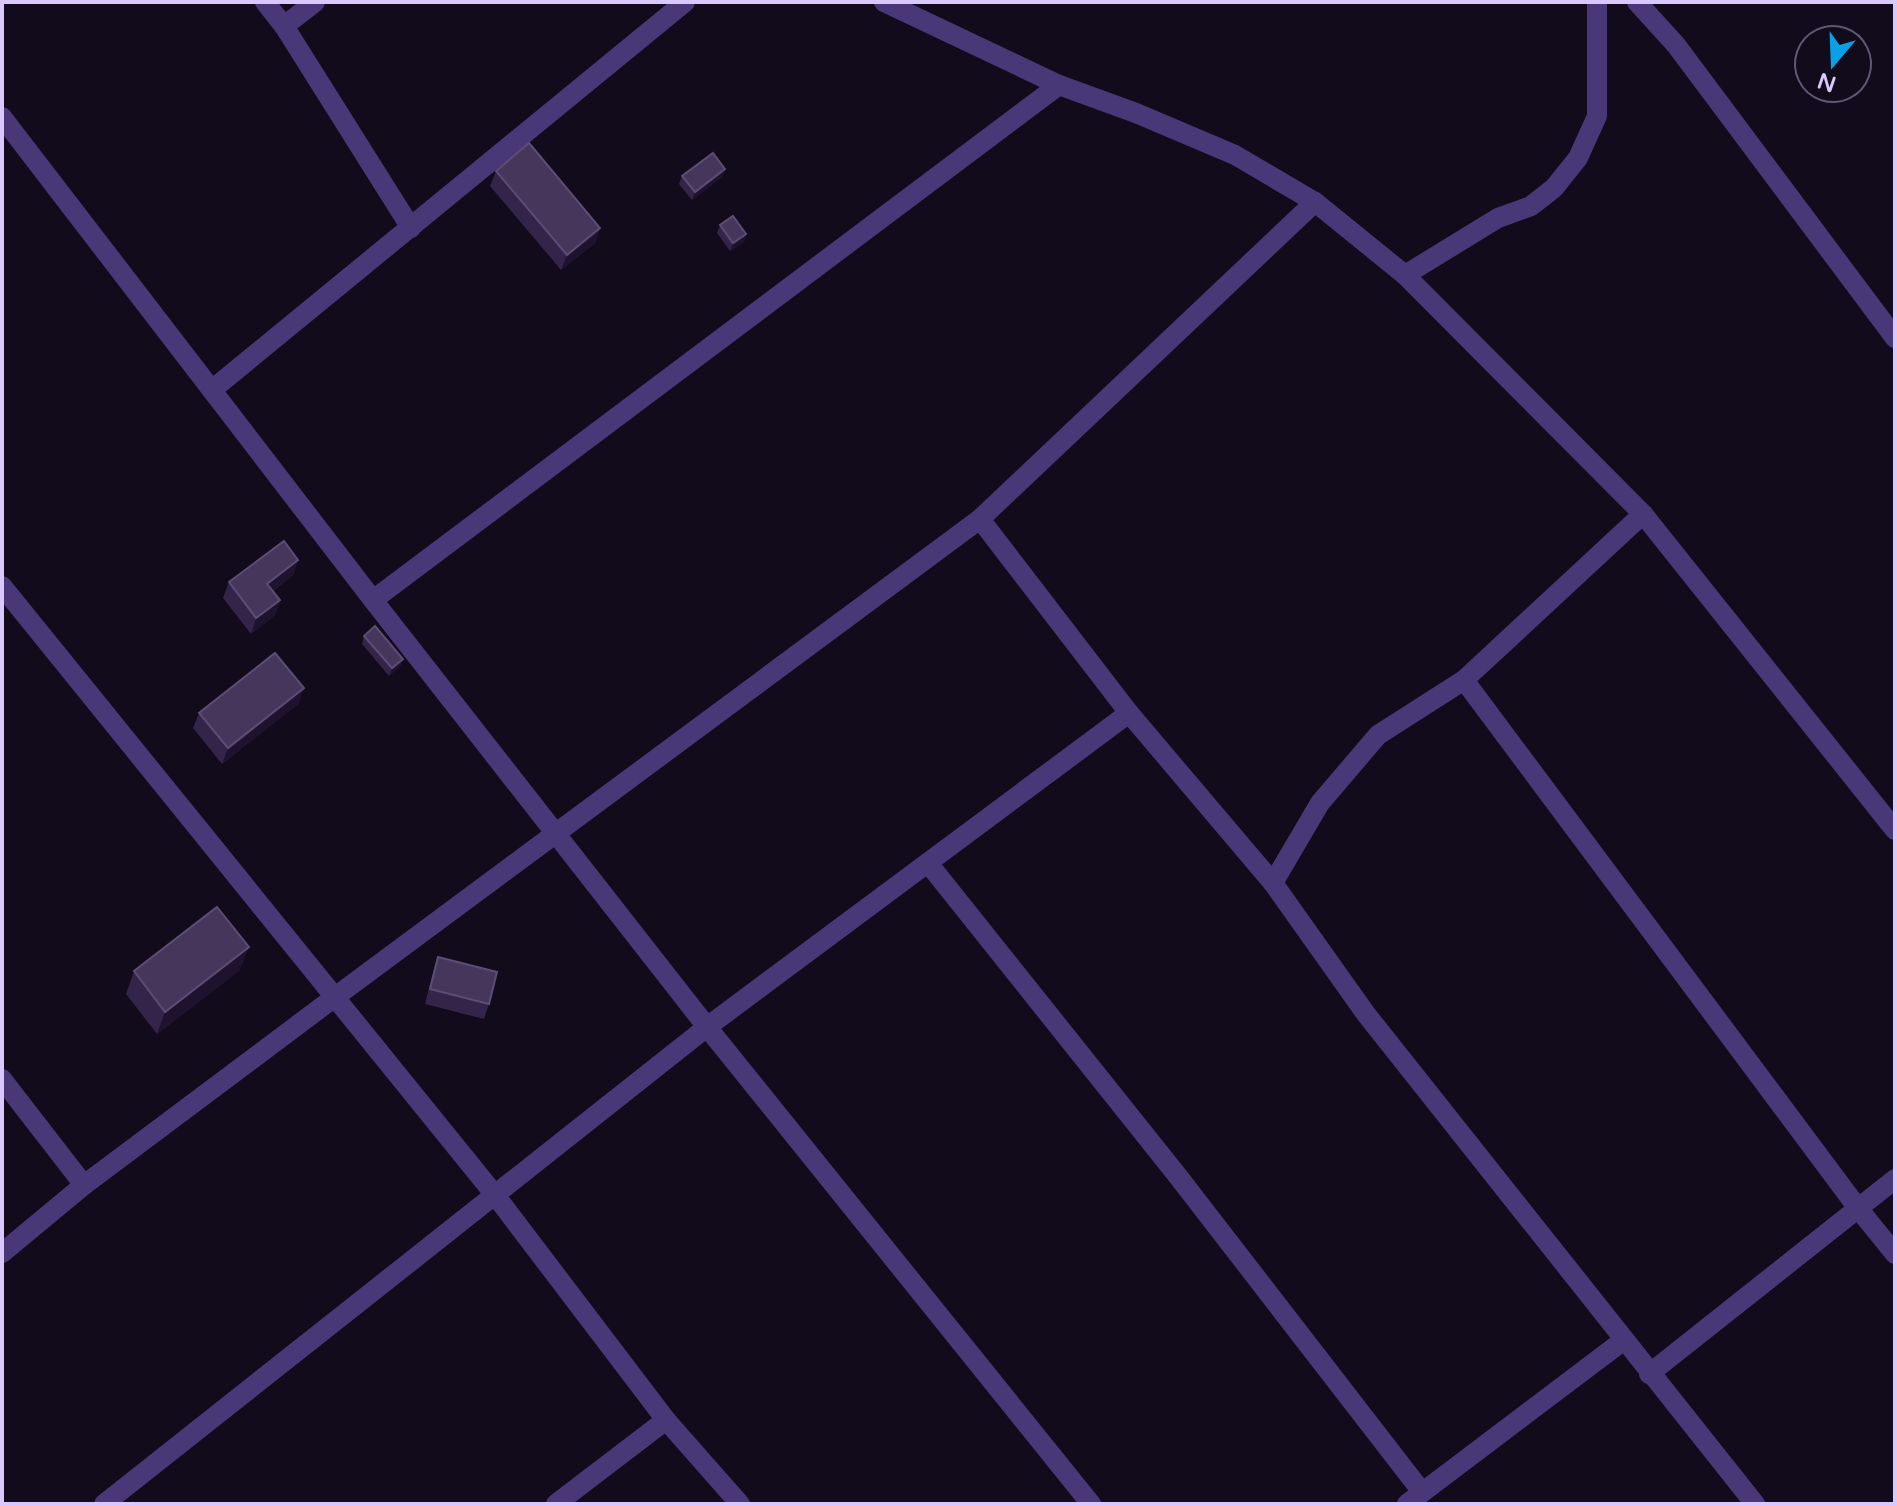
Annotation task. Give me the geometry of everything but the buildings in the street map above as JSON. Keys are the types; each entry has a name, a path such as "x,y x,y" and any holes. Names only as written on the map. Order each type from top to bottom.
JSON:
{"street":[{"path":"265,2 284,26 411,228"},
{"path":"284,26 315,2"},
{"path":"213,389 685,2"},
{"path":"884,2 1059,85 1136,113 1235,155 1315,202 1405,275 1643,514 1895,830"},
{"path":"1405,275 1498,218 1531,206 1554,188 1578,158 1597,116 1597,2"},
{"path":"1639,3 1676,45 1895,338"},
{"path":"373,600 1059,85"},
{"path":"2,117 373,600 707,1027 1091,1504"},
{"path":"2,1253 84,1185 980,519 1315,202"},
{"path":"1273,883 1320,803 1378,735 1464,680 1643,514"},
{"path":"980,519 1129,713 1273,883 1366,1014 1755,1504"},
{"path":"2,586 495,1195 666,1420 740,1504"},
{"path":"1464,680 1895,1254"},
{"path":"104,1504 707,1027 1129,713"},
{"path":"928,863 1177,1175 1414,1498 1624,1340"},
{"path":"2,1079 84,1185"},
{"path":"1649,1374 1895,1179"},
{"path":"556,1504 666,1420"}]}
